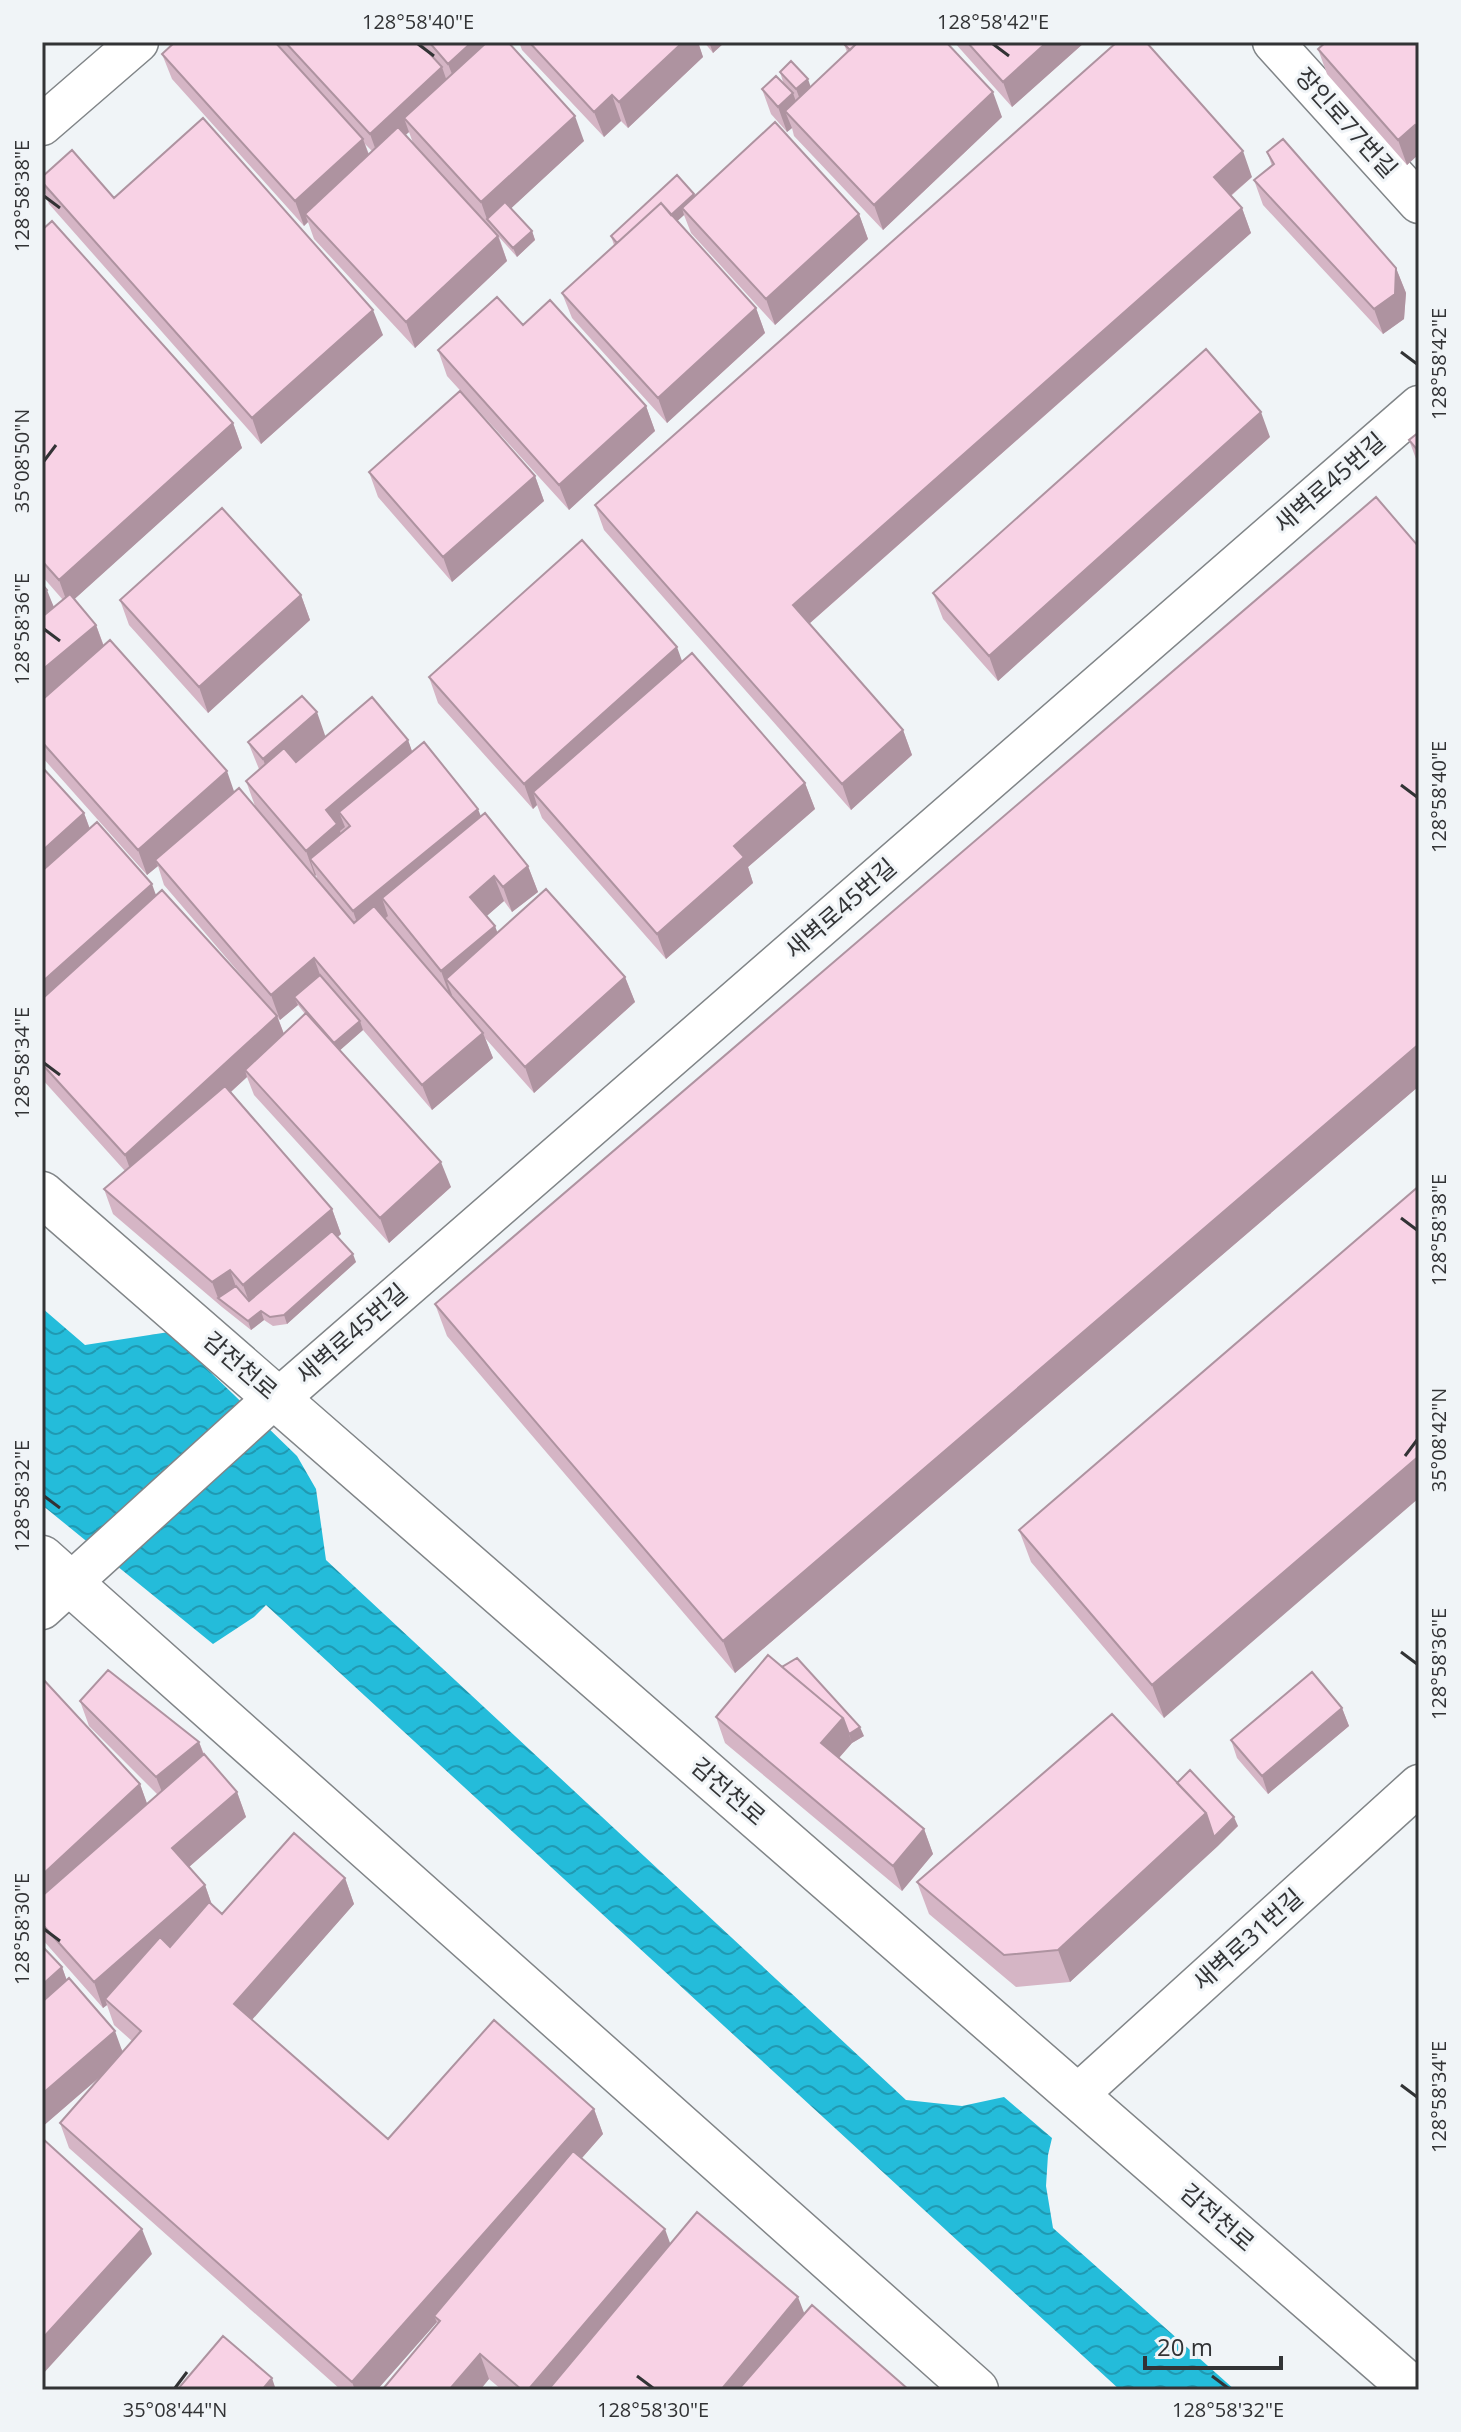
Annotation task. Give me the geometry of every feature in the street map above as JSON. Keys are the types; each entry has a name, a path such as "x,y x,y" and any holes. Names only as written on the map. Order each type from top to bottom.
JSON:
{"street":[{"path":"42,125 138,42"},
{"name":"장인로77번길","path":"1273,42 1419,203"},
{"name":"새벽로45번길","path":"60,1580 270,1404 1419,406"},
{"name":"감전천로","path":"42,1194 270,1404 1414,2390"},
{"path":"60,1580 976,2390"},
{"name":"새벽로31번길","path":"1076,2096 1419,1785"}],"water":[{"path":"42,1308 85,1345 169,1332 297,1456 316,1489 326,1560 906,2100 962,2106 1004,2097 1052,2138 1046,2186 1053,2228 1235,2390 1120,2390 266,1605 254,1617 213,1644 42,1505"}],"building":[{"path":"175,42 275,42 363,139 295,201 162,54"},
{"path":"285,42 419,42 442,67 370,134"},
{"path":"429,42 472,42 448,64"},
{"path":"487,42 508,42 575,116 481,202 404,118"},
{"path":"529,42 683,42 619,102 612,95 594,112"},
{"path":"858,42 850,50 844,44"},
{"path":"858,42 946,42 993,92 874,205 785,111"},
{"path":"967,42 1047,42 1003,82"},
{"path":"1117,42 1146,42 1243,151 1214,177 1242,208 793,605 903,730 842,784 595,505"},
{"path":"1326,42 1419,42 1419,130 1415,125 1398,140 1318,49"},
{"path":"791,61 808,79 796,89 780,72"},
{"path":"776,76 793,93 778,107 762,89"},
{"path":"203,118 373,310 252,418 42,182 42,177 72,150 114,198"},
{"path":"775,122 859,214 766,299 682,208"},
{"path":"398,127 498,236 406,322 305,214"},
{"path":"1283,139 1396,268 1395,294 1374,309 1254,180 1274,164 1267,152"},
{"path":"677,175 694,194 671,215 661,203 617,243 611,236"},
{"path":"505,202 532,231 513,248 487,219"},
{"path":"661,203 756,308 658,398 562,293"},
{"path":"52,221 233,423 59,580 42,561 42,230"},
{"path":"497,297 523,325 550,300 646,406 559,485 438,350"},
{"path":"1206,349 1261,412 989,656 933,593"},
{"path":"460,391 535,476 443,557 369,472"},
{"path":"1419,432 1419,452 1409,440"},
{"path":"1376,497 1419,547 1419,1044 723,1641 435,1304"},
{"path":"222,508 301,595 199,687 120,600"},
{"path":"582,540 677,647 524,784 429,677"},
{"path":"70,594 96,625 42,670 42,617"},
{"path":"110,640 227,771 138,850 42,742 42,700"},
{"path":"692,653 805,783 734,846 744,857 657,934 533,792"},
{"path":"302,696 317,712 263,759 248,742"},
{"path":"372,697 408,740 326,810 337,824 306,851 246,781 284,748 296,762"},
{"path":"424,742 478,809 353,911 310,859 350,826 339,812"},
{"path":"42,767 84,813 42,851"},
{"path":"239,788 354,923 374,906 483,1033 422,1085 314,958 271,995 155,860"},
{"path":"485,813 528,866 503,887 494,876 470,897 495,926 441,971 382,898"},
{"path":"97,822 152,884 42,982 42,871"},
{"path":"546,889 625,977 525,1067 446,979"},
{"path":"162,890 277,1016 125,1155 42,1064 42,999"},
{"path":"320,975 360,1021 334,1043 294,997"},
{"path":"306,1013 441,1162 380,1218 245,1070"},
{"path":"225,1086 332,1209 243,1285 230,1270 212,1282 104,1189"},
{"path":"1419,1186 1419,1456 1152,1685 1019,1530"},
{"path":"332,1231 353,1254 284,1315 270,1317 261,1311 248,1321 218,1298 236,1286 249,1301"},
{"path":"768,1655 843,1718 821,1743 924,1829 893,1866 716,1717"},
{"path":"797,1658 860,1727 849,1734 843,1718 782,1667"},
{"path":"108,1670 199,1742 156,1777 80,1701"},
{"path":"1312,1672 1342,1708 1262,1776 1231,1740"},
{"path":"42,1678 140,1784 42,1875"},
{"path":"1112,1714 1206,1813 1058,1950 1004,1955 917,1882"},
{"path":"204,1754 237,1792 172,1848 205,1885 94,1982 42,1924 42,1896"},
{"path":"1190,1770 1234,1817 1214,1837 1206,1813 1177,1783"},
{"path":"294,1833 345,1878 234,2004 388,2139 494,2020 594,2109 352,2382 60,2123 141,2031 105,1999 160,1937 170,1947 209,1902 222,1914"},
{"path":"42,1946 62,1967 42,1985"},
{"path":"69,1978 115,2031 42,2094 42,2002"},
{"path":"42,2138 142,2229 42,2339"},
{"path":"573,2151 665,2229 528,2390 522,2390 480,2354 449,2390 382,2390 440,2321 434,2316"},
{"path":"697,2212 798,2297 721,2390 548,2390"},
{"path":"812,2305 909,2390 738,2390"},
{"path":"223,2336 272,2378 262,2390 177,2390"}]}
